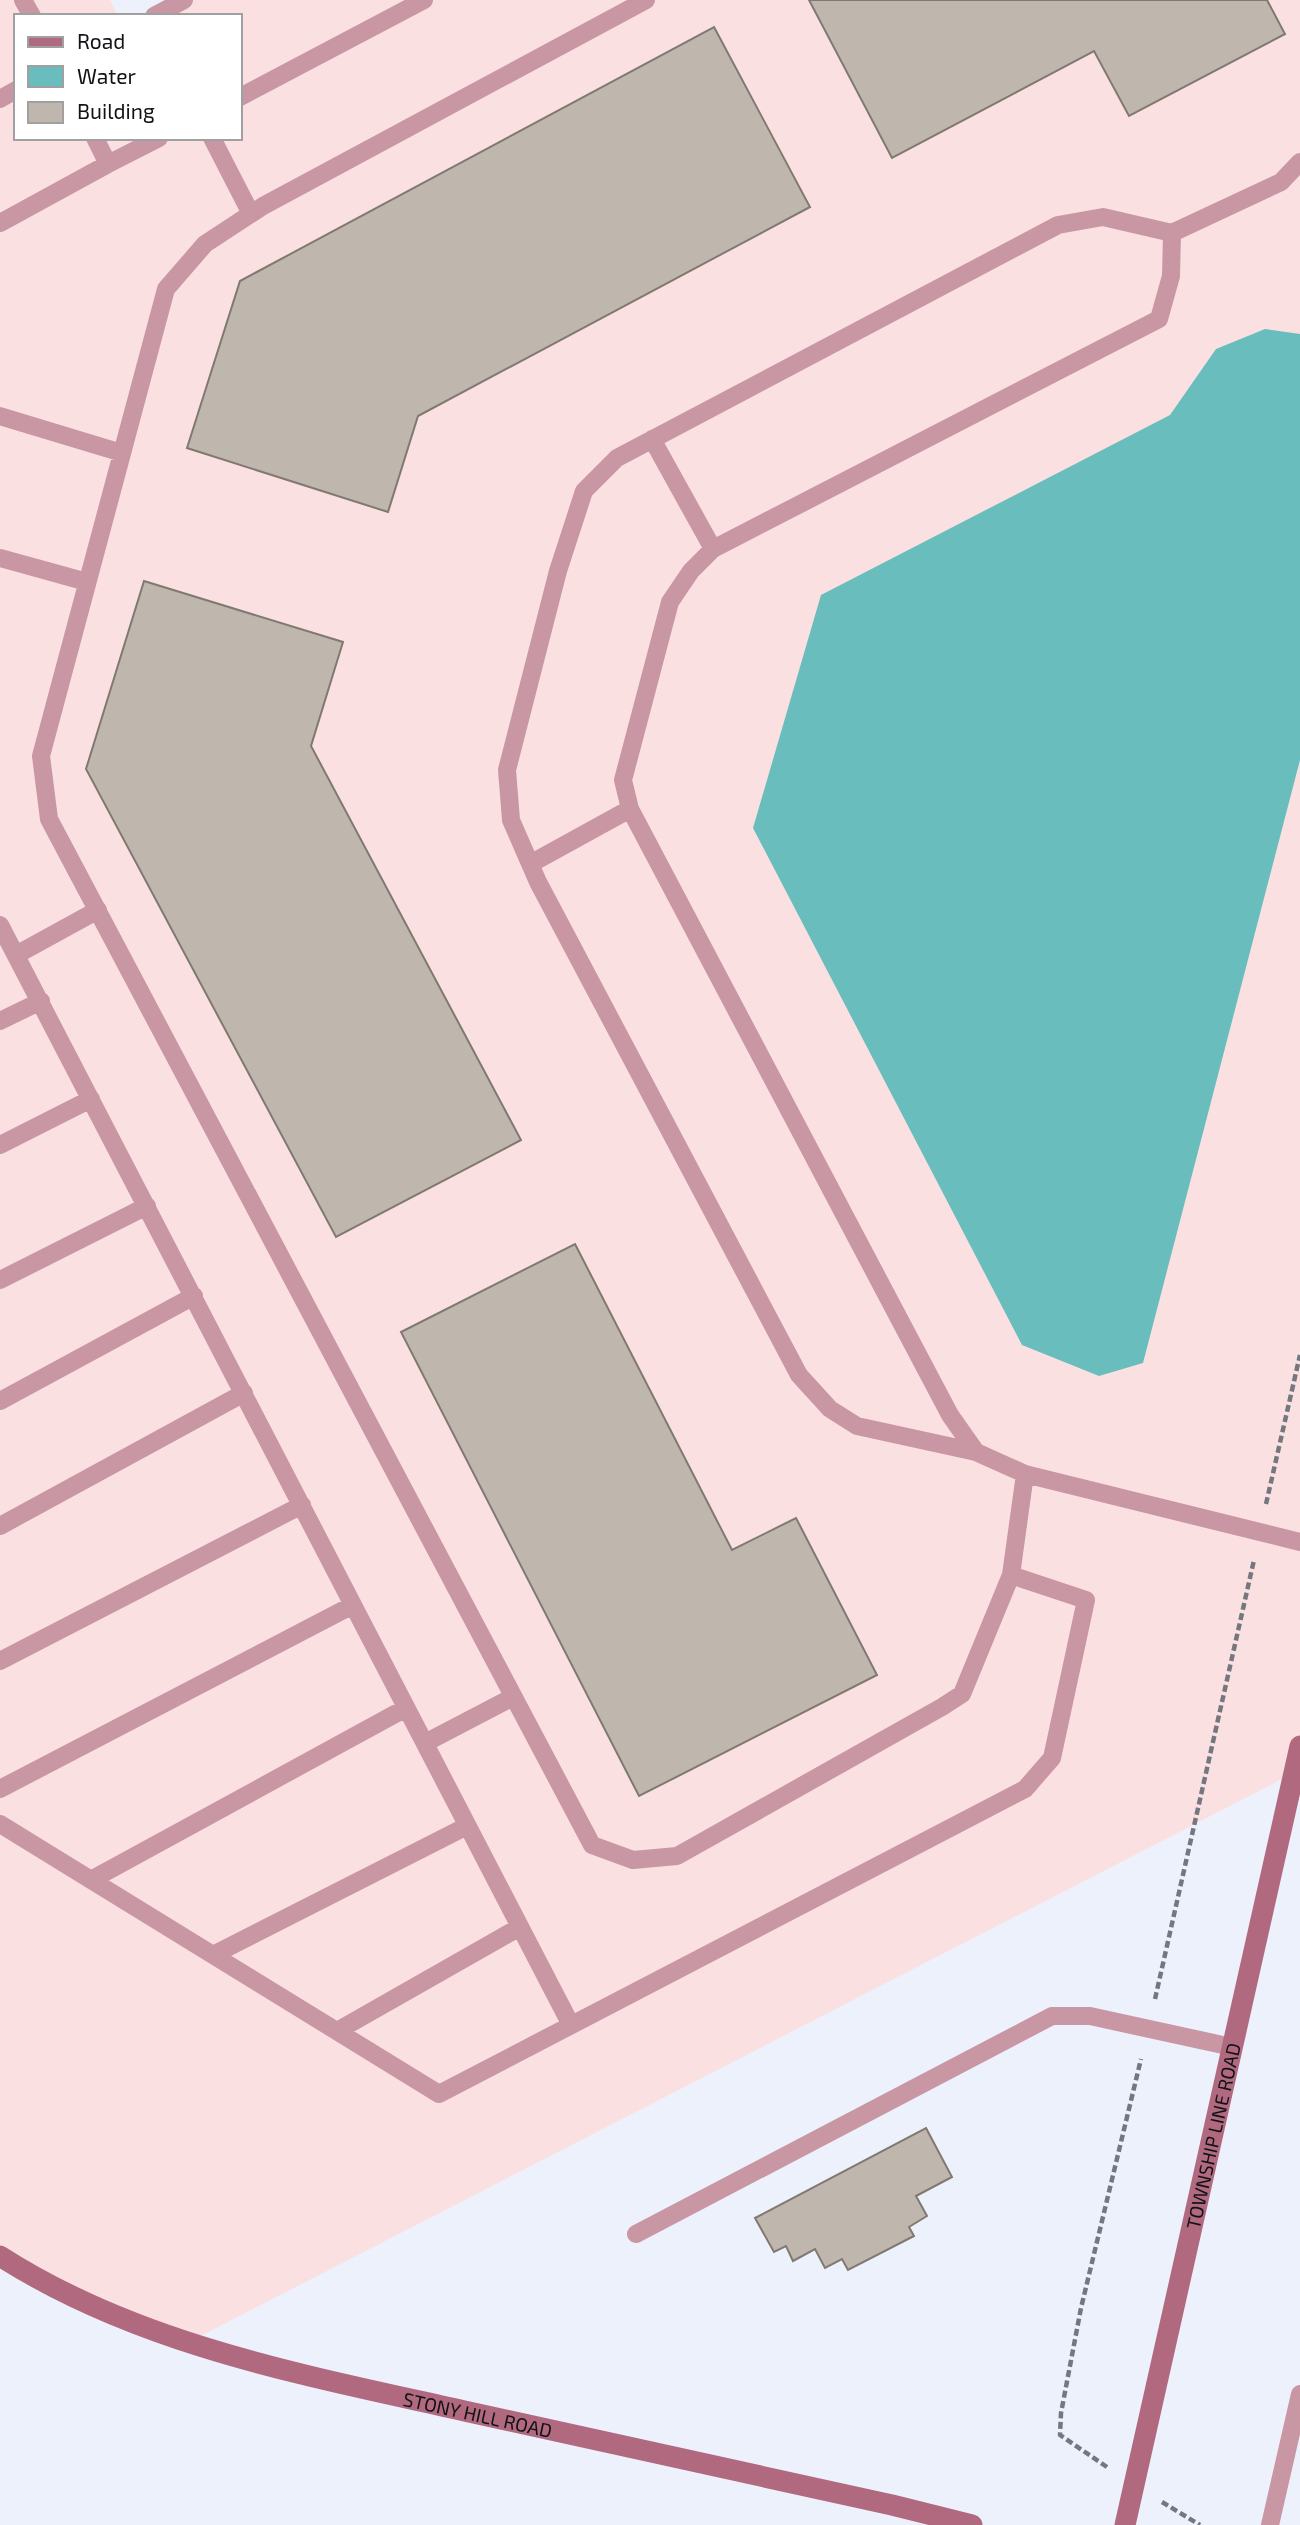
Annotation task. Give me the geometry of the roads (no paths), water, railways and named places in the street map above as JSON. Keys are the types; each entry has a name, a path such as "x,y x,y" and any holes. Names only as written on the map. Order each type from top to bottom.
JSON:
{"street":[{"name":"TOWNSHIP LINE ROAD","path":"1125,2525 1300,1746"},
{"name":"STONY HILL ROAD","path":"0,2256 23,2271 93,2305 187,2343 313,2378 892,2505 972,2525"}],"lane":[{"path":"158,14 184,0"},
{"path":"242,96 424,0"},
{"path":"646,0 251,214 205,244 166,289 41,756 49,818 592,1845 633,1860 677,1856 962,1694 1011,1575 1025,1474"},
{"path":"96,140 108,164"},
{"path":"0,223 155,140"},
{"path":"213,140 251,214"},
{"path":"1300,162 1281,182 1172,233 1103,217 1058,225 617,458 584,491 558,571 507,770 511,820 544,895 799,1374 830,1409 857,1426 976,1452 1025,1474 1300,1542"},
{"path":"976,1452 950,1415 630,809 623,780 670,602 691,571 713,549 1159,319 1171,276 1172,233"},
{"path":"0,416 122,453"},
{"path":"652,439 713,549"},
{"path":"0,558 87,582"},
{"path":"530,864 630,809"},
{"path":"16,955 98,911"},
{"path":"0,925 570,2025"},
{"path":"0,1021 41,1001"},
{"path":"0,1145 92,1099"},
{"path":"0,1280 147,1206"},
{"path":"0,1401 194,1296"},
{"path":"0,1526 244,1393"},
{"path":"0,1661 302,1505"},
{"path":"0,1824 439,2094 1025,1789 1052,1758 1086,1600 1011,1575"},
{"path":"0,1789 353,1605"},
{"path":"425,1743 513,1697"},
{"path":"91,1880 406,1708"},
{"path":"213,1955 467,1826"},
{"path":"337,2031 520,1927"},
{"path":"636,2234 1052,2016 1090,2016 1233,2047"},
{"path":"1270,2525 1300,2394"}],"water":[{"path":"1265,329 1300,334 1300,760 1143,1363 1099,1376 1022,1345 753,828 821,595 1170,415 1216,349"}]}
